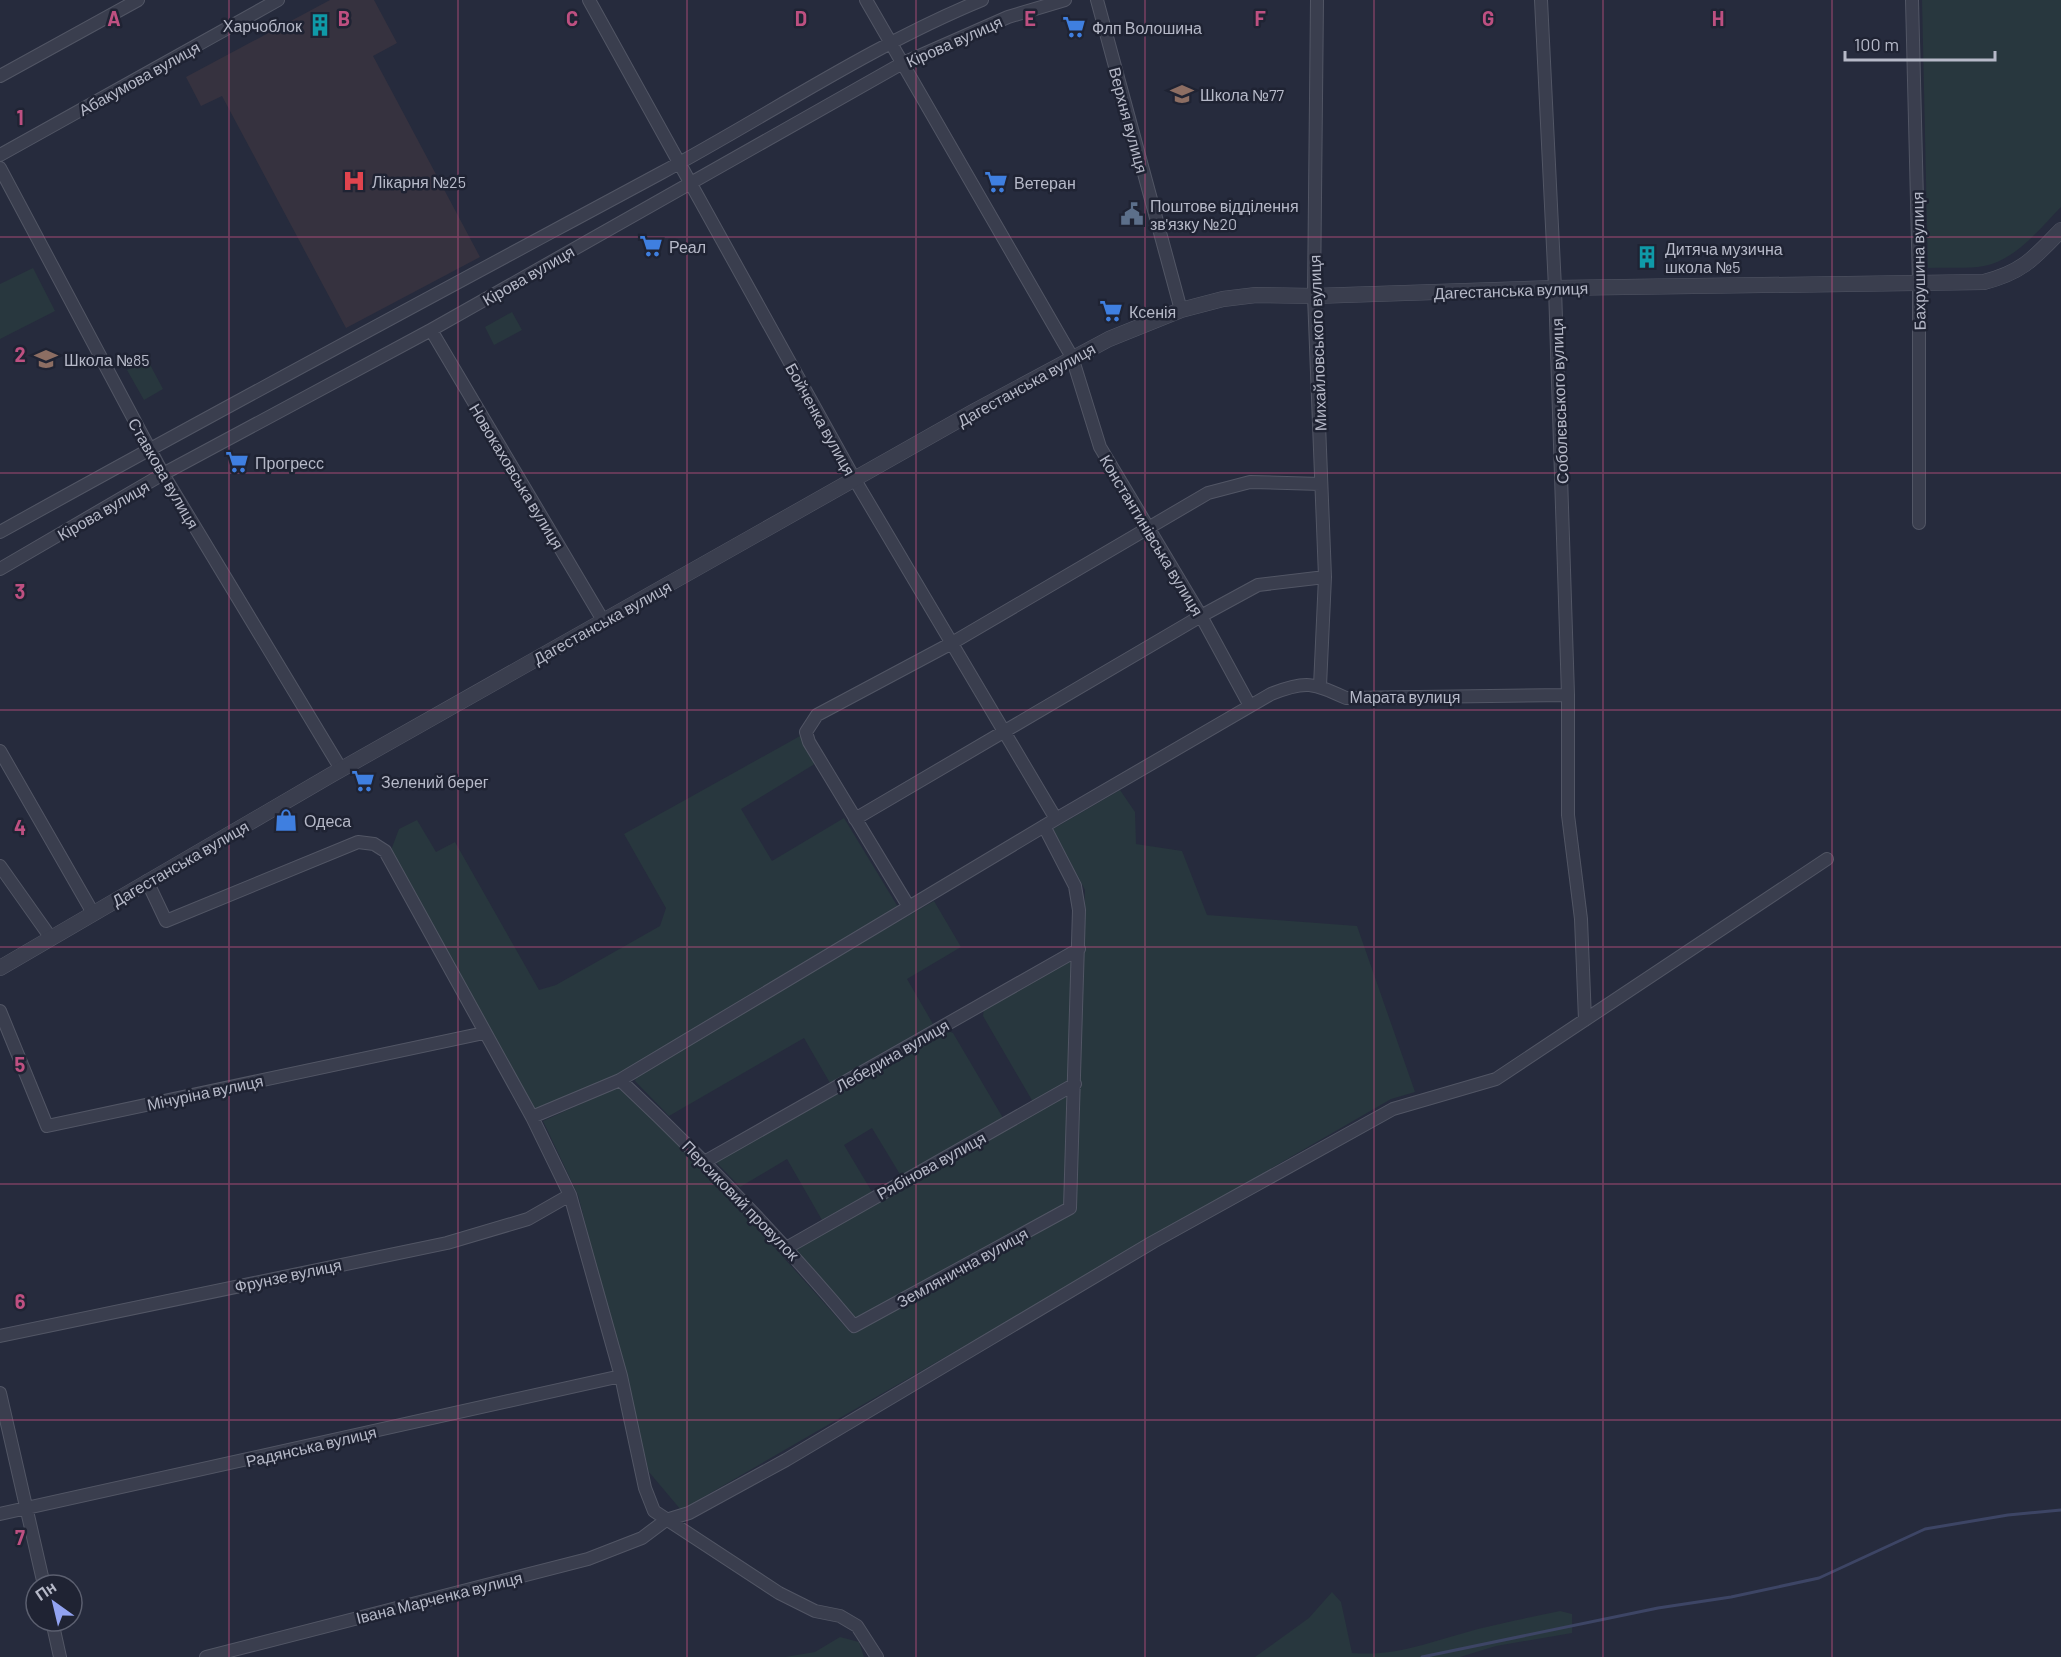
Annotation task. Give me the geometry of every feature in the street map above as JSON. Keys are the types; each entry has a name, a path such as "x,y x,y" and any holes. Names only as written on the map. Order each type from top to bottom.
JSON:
{"street":[{"path":"0,76 138,0"},
{"name":"Абакумова вулиця","path":"0,155 278,0"},
{"name":"Бойченка вулиця","path":"589,0 681,162 855,480 1056,819"},
{"name":"Константинівська вулиця","path":"866,0 1072,357 1100,447 1201,615 1250,706"},
{"name":"Кірова вулиця","path":"0,532 681,162 890,44 943,16 982,0"},
{"name":"Кірова вулиця","path":"0,569 163,474 430,330 901,64 1008,18 1065,0"},
{"name":"Верхня вулиця","path":"1097,0 1181,310"},
{"name":"Михайловського вулиця","path":"1317,0 1314,296 1325,577 1320,686"},
{"name":"Соболєвського вулиця","path":"1541,0 1555,288 1568,695 1568,815 1581,919 1585,1020"},
{"name":"Бахрушина вулиця","path":"1912,0 1919,282 1919,523"},
{"name":"Ставкова вулиця","path":"0,168 163,474 341,769"},
{"name":"Дагестанська вулиця","path":"0,968 341,769 1072,357 1109,339 1181,310 1223,299 1256,295 1314,296 1555,288 1984,282 2010,276 2028,263 2061,230"},
{"name":"Новокаховська вулиця","path":"430,330 604,622"},
{"path":"909,907 809,742 806,732 817,715 952,643 1208,494 1250,482 1321,484"},
{"path":"855,819 1005,733 1201,615 1258,585 1325,577"},
{"name":"Марата вулиця","path":"1056,819 1250,706 1290,686 1313,684 1346,698 1568,695"},
{"path":"0,751 93,913"},
{"path":"532,1117 620,1080 1056,819"},
{"path":"1044,826 1075,886 1079,910 1076,1084"},
{"path":"147,881 166,921 358,842 374,844 385,851 532,1117 570,1196 621,1376 645,1488 654,1511 779,1593 815,1611 840,1616 857,1626 877,1657"},
{"name":"Івана Марченка вулиця","path":"206,1657 588,1560 642,1538 666,1521 689,1513 786,1460 1153,1242 1393,1109 1496,1079 1827,859"},
{"path":"0,866 51,938"},
{"name":"Лебедина вулиця","path":"706,1161 1079,949"},
{"name":"Мічуріна вулиця","path":"0,1011 47,1126 484,1033"},
{"name":"Персиковий провулок","path":"620,1080 706,1161 788,1247 854,1326"},
{"name":"Землянична вулиця","path":"854,1326 1070,1208 1076,1084"},
{"name":"Рябінова вулиця","path":"788,1247 1076,1084"},
{"name":"Фрунзе вулиця","path":"0,1336 447,1243 528,1219 570,1196"},
{"name":"Радянська вулиця","path":"0,1514 27,1510 621,1376"},
{"path":"0,1393 41,1573"},
{"path":"55,1633 60,1657"}],"shaded area":[{"name":"Лікарня №25","path":"330,0 374,0 397,43 373,56 480,257 346,328 222,96 201,106 186,77"},
{"path":"1922,0 2061,0 2061,207 2017,250 1996,263 1971,267 1928,268"},
{"path":"33,268 55,311 0,339 0,284"},
{"path":"512,312 522,330 494,345 485,327"},
{"path":"147,359 163,389 144,400 127,370"},
{"path":"800,736 815,762 813,765 741,809 772,861 844,818 898,907 622,1074 535,1112 390,853 399,829 417,820 436,852 455,842 539,990 556,985 660,926 666,908 624,834"},
{"path":"1120,790 1135,812 1136,844 1182,851 1207,915 1357,926 1415,1092 1391,1099 681,1510 649,1472 578,1195 543,1121 618,1087 701,1165 851,1333 1074,1213 1085,890 1053,829"},
{"path":"934,901 961,947 907,979 933,1024 830,1083 804,1038 669,1116 635,1081 638,1072"},
{"path":"1075,956 1074,1079 1033,1102 983,1016 984,1008"},
{"path":"946,1030 953,1033 1003,1118 901,1176 872,1128 844,1145 872,1192 822,1220 787,1159 740,1187 715,1161"},
{"path":"1073,1090 1067,1204 855,1321 793,1248"},
{"path":"1332,1592 1341,1602 1352,1653 1369,1654 1401,1650 1488,1626 1560,1611 1572,1614 1572,1633 1496,1646 1460,1657 1255,1657 1309,1618"},
{"path":"840,1637 859,1642 864,1657 785,1657 815,1652"}],"waterway":[{"path":"1422,1657 1658,1608 1731,1597 1819,1578 1925,1529 2008,1515 2061,1510"}],"place":[{"name":"Харчоблок","path":"320,25"},
{"name":"Флп Волошина","path":"1074,27"},
{"name":"Школа №77","path":"1182,94"},
{"name":"Лікарня №25","path":"354,181"},
{"name":"Ветеран","path":"996,182"},
{"name":"Поштове відділення зв'язку №20","path":"1132,214"},
{"name":"Реал","path":"651,246"},
{"name":"Дитяча музична школа №5","path":"1647,257"},
{"name":"Ксенія","path":"1111,311"},
{"name":"Школа №85","path":"46,359"},
{"name":"Прогресс","path":"237,462"},
{"name":"Зелений берег","path":"363,781"},
{"name":"Одеса","path":"286,820"}]}
